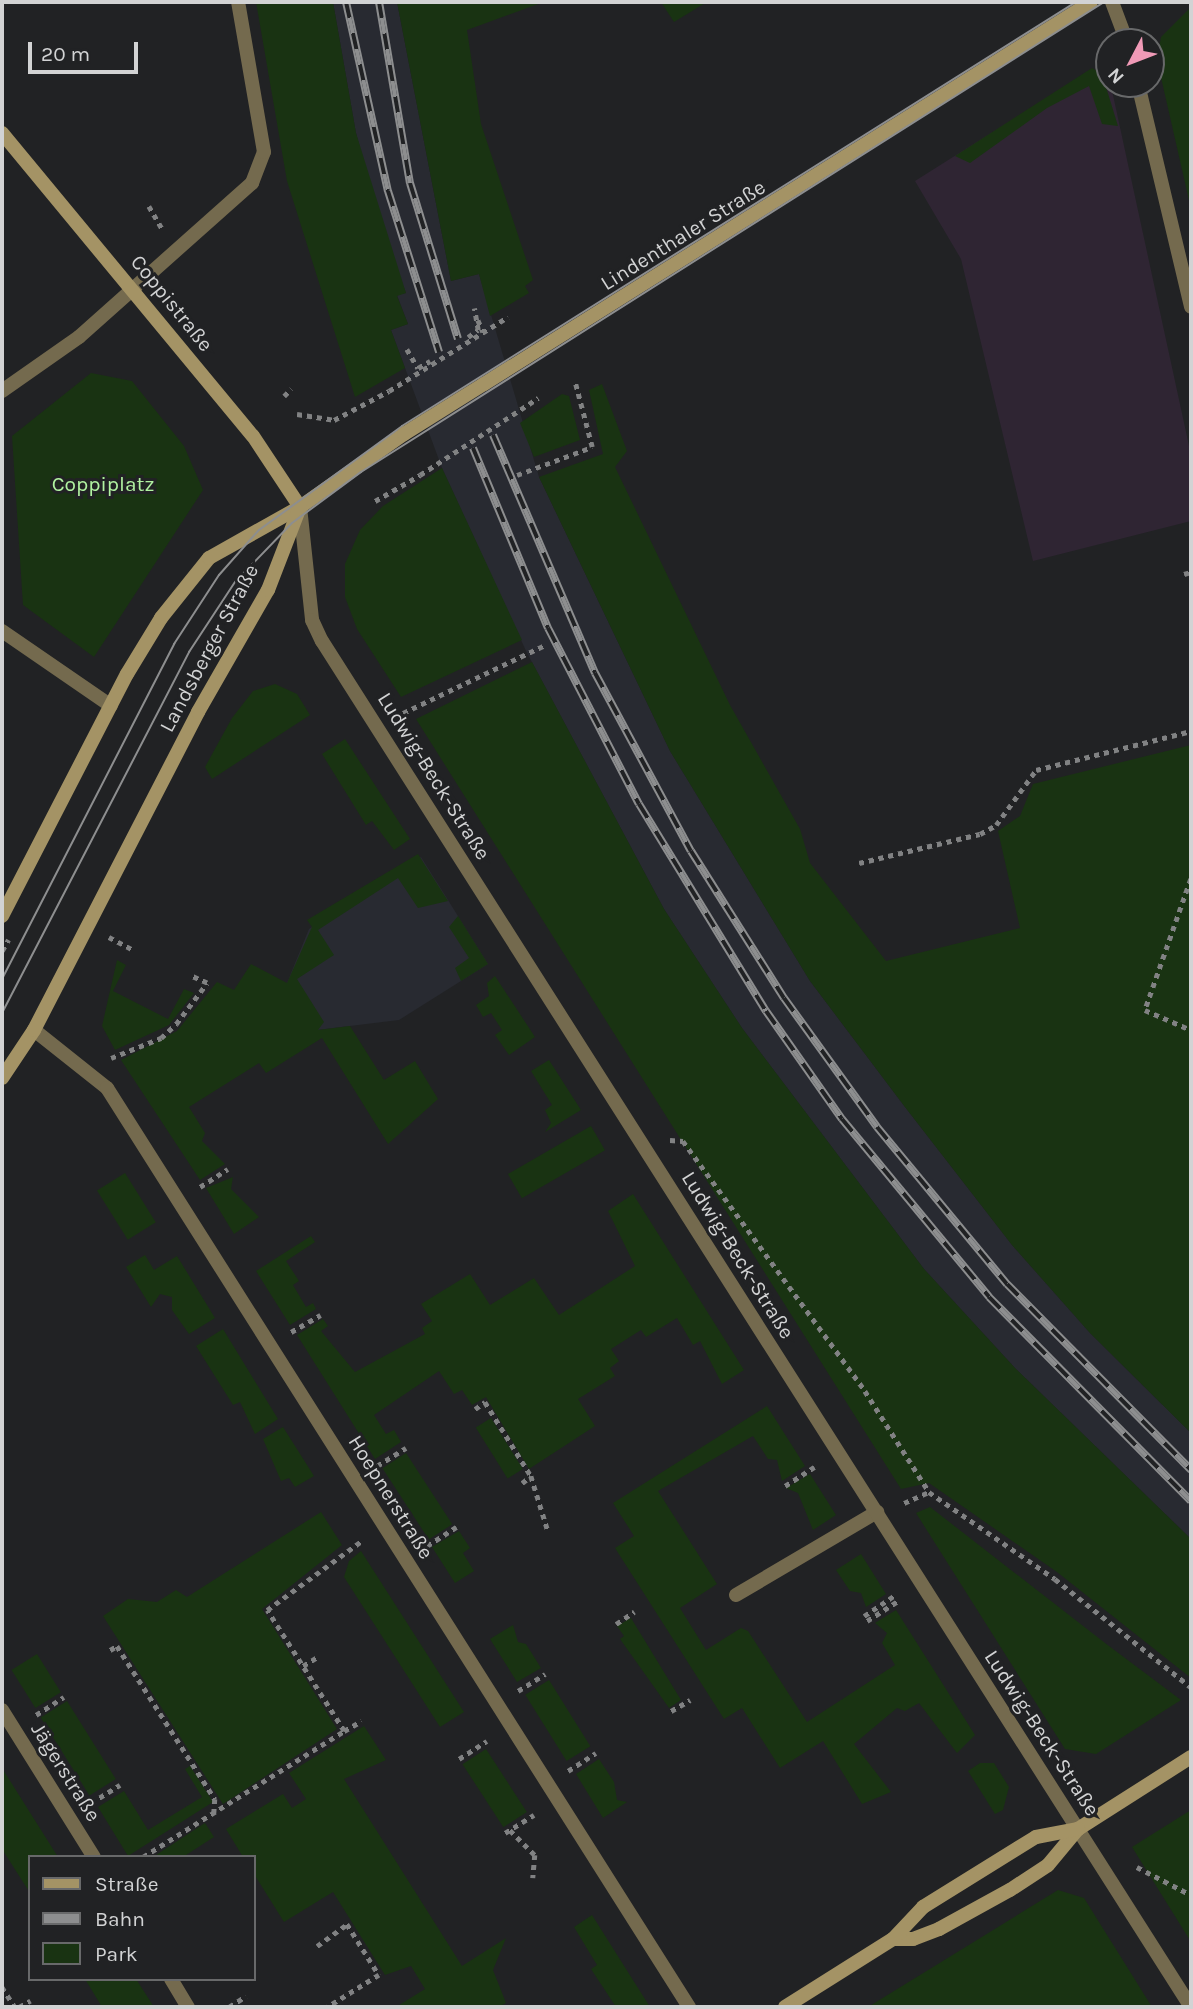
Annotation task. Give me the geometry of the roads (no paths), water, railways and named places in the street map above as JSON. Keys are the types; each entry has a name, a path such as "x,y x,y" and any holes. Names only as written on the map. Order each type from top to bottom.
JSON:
{"main road":[{"name":"Lindenthaler Straße","path":"300,507 404,434 1091,2"},
{"name":"Coppistraße","path":"2,133 134,287 253,436 300,507"},
{"name":"Landsberger Straße","path":"2,916 111,706 161,618 209,558 300,507"},
{"name":"Landsberger Straße","path":"2,1078 34,1030 198,712 268,590 300,507"},
{"path":"893,1939 913,1939 939,1929 1010,1890 1048,1866 1078,1829 1191,1757"},
{"path":"785,2007 893,1939 923,1906 1036,1837 1078,1829"}],"street":[{"path":"2,391 79,337 252,183 264,152 238,2"},
{"path":"1112,2 1122,28"},
{"path":"1141,98 1191,307"},
{"name":"Ludwig-Beck-Straße","path":"300,507 312,620 322,641 1191,2007"},
{"path":"2,631 111,706"},
{"name":"Hoepnerstraße","path":"34,1030 107,1088 689,2007"},
{"path":"736,1595 877,1512"},
{"name":"Jägerstraße","path":"2,1710 93,1855"},
{"path":"172,1981 188,2007"}],"tram line":[{"path":"2,979 174,644 219,575 259,530 402,426 1076,2"},
{"path":"2,1013 189,652 235,582 292,523 361,472 1104,2"}],"railway":[{"path":"346,2 388,191 439,352"},
{"path":"379,2 410,183 458,339"},
{"path":"493,435 595,673 691,851 784,998 877,1127 1007,1284 1191,1470"},
{"path":"473,448 548,628 639,804 766,1011 842,1119 989,1297 1191,1501"}],"park label":[{"name":"Coppiplatz","path":"103,484"}]}
